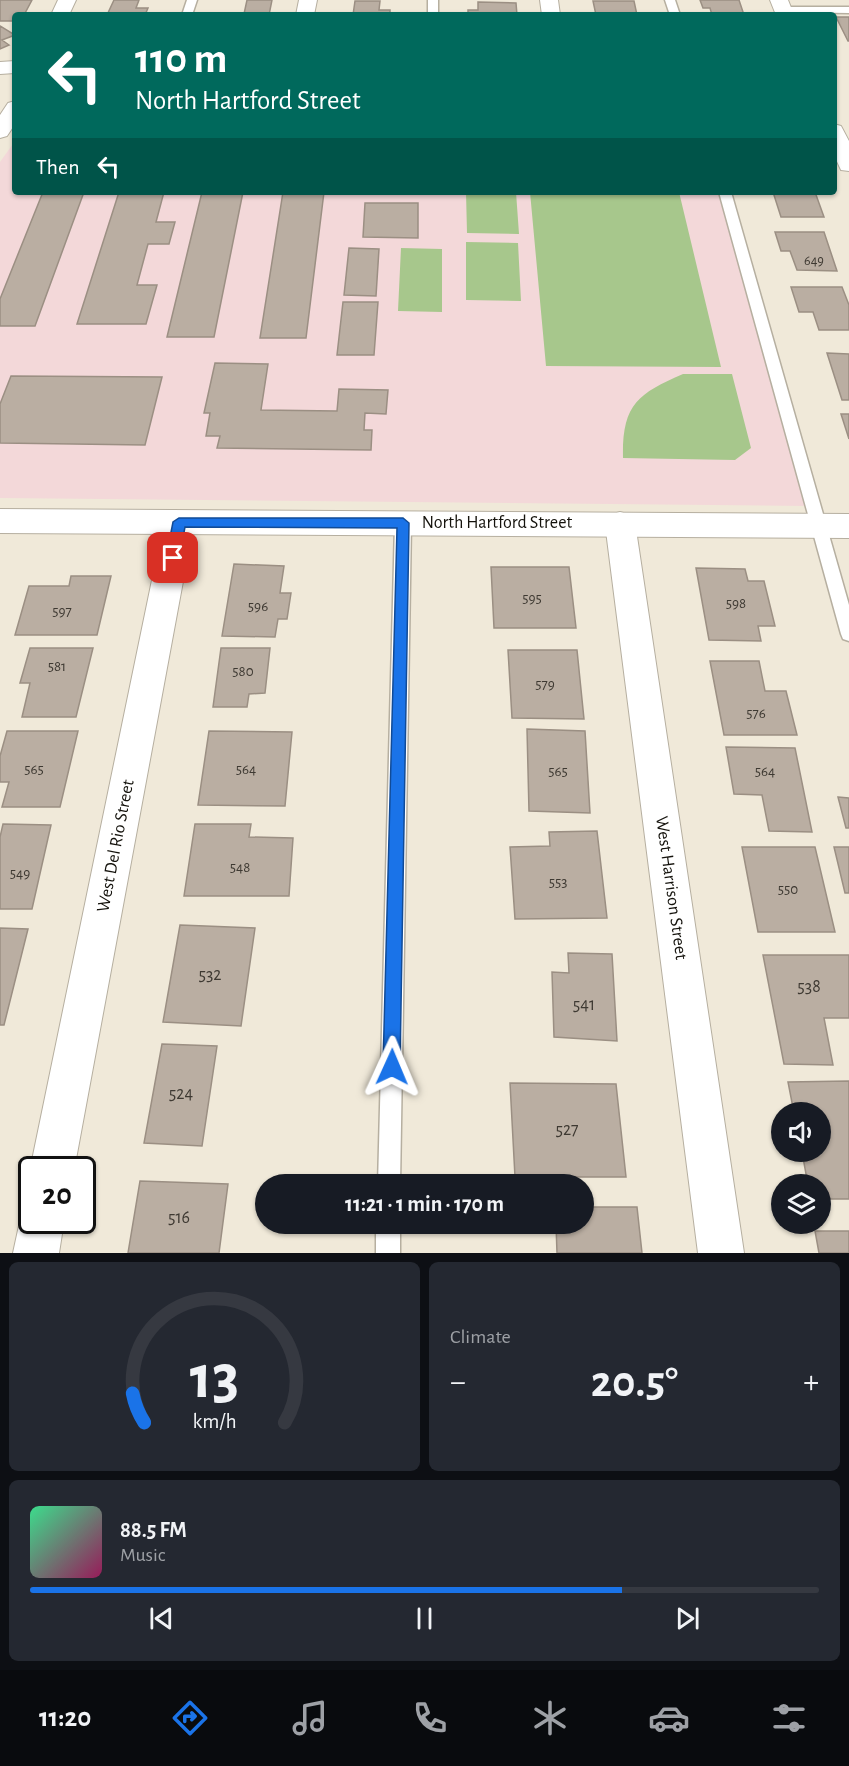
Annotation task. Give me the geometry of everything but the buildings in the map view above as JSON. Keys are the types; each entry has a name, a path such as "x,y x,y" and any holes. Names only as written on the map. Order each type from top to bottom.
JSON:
{"street":[{"path":"0,132 12,112"},
{"path":"837,137 849,165"},
{"name":"North Hartford Street","path":"0,521 849,526"},
{"name":"West Del Rio Street","path":"55,1156 179,522"},
{"name":"West Harrison Street","path":"620,523 721,1253"},
{"path":"36,1253 40,1234"}],"lane":[{"path":"782,8 849,10"},
{"path":"726,195 849,634"},
{"path":"389,1174 403,523"},
{"path":"388,1234 388,1253"}],"shaded area":[{"path":"12,145 12,195 721,195 808,506 0,498 0,162"}],"green space":[{"path":"466,195 516,195 519,234 467,233"},
{"path":"530,195 680,195 721,367 546,366"},
{"path":"466,242 518,243 521,301 466,300"},
{"path":"401,248 442,249 442,312 398,311"},
{"path":"683,374 732,374 751,448 735,460 623,458 625,425 635,404 654,388"}],"route":[{"path":"173,558 179,522 403,523 392,1067"}]}
